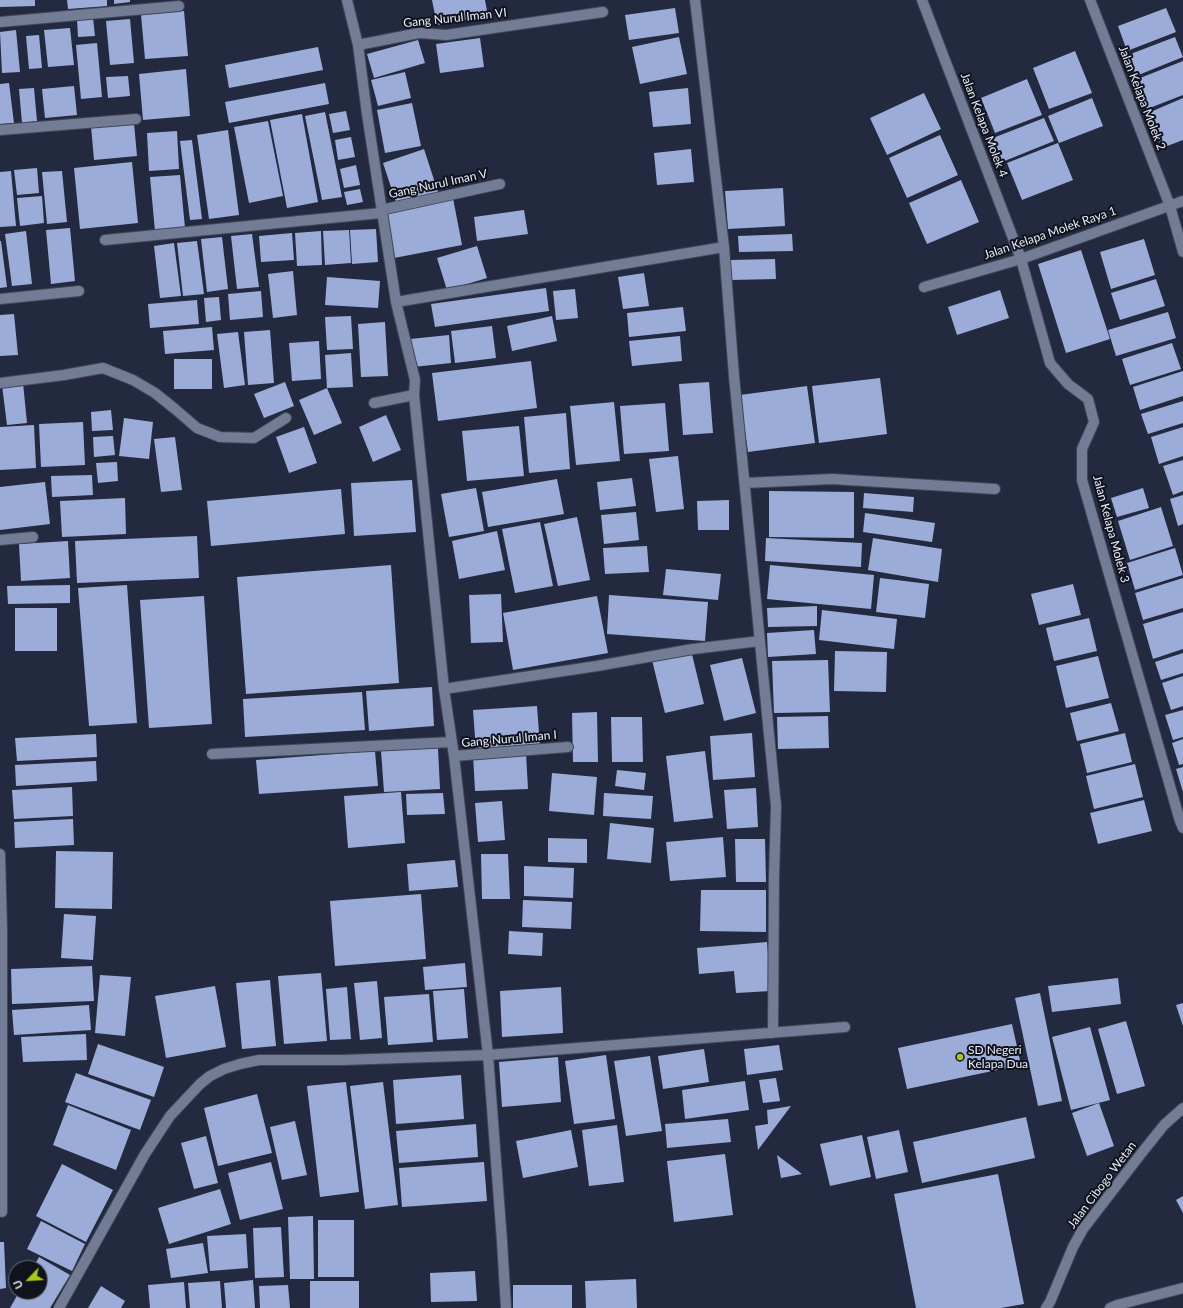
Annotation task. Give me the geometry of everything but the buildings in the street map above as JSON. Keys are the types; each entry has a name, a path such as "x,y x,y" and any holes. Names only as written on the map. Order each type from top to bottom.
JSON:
{"street":[{"path":"347,0 358,45 381,211 396,302 416,380 414,395 444,689 454,756 488,1055 506,1308"},
{"path":"694,0 724,247 734,376 776,806 773,1033"},
{"name":"Jalan Kelapa Molek 4","path":"922,0 1021,259"},
{"name":"Jalan Kelapa Molek 2","path":"1090,0 1170,206 1183,252"},
{"path":"0,22 179,6"},
{"name":"Gang Nurul Iman VI","path":"358,45 419,33 446,35 603,12"},
{"path":"0,130 136,119"},
{"name":"Gang Nurul Iman V","path":"106,240 381,211 500,184"},
{"name":"Jalan Kelapa Molek Raya 1","path":"924,287 1021,259 1183,201"},
{"path":"396,302 724,247"},
{"name":"Jalan Kelapa Molek 3","path":"1021,259 1050,363 1068,384 1088,399 1094,422 1082,449 1082,480 1181,824"},
{"path":"0,299 79,291"},
{"path":"0,383 64,375 103,368 132,380 155,393 197,428 220,436 254,438 286,418"},
{"path":"374,403 414,395"},
{"path":"745,482 832,479 995,489"},
{"path":"0,540 33,537"},
{"path":"444,689 597,666 693,649 760,641"},
{"path":"212,754 452,742"},
{"name":"Gang Nurul Iman I","path":"454,756 568,747"},
{"path":"0,854 2,1212"},
{"path":"59,1308 149,1147 170,1116 200,1084 210,1076 224,1069 259,1060 342,1060 488,1055 845,1027"},
{"name":"Jalan Cibogo Wetan","path":"1046,1308 1050,1302 1073,1247 1083,1229 1140,1154 1164,1125 1183,1108"},
{"path":"1110,1308 1116,1305 1183,1288"}],"place":[{"name":"SD Negeri Kelapa Dua","path":"960,1057"}]}
